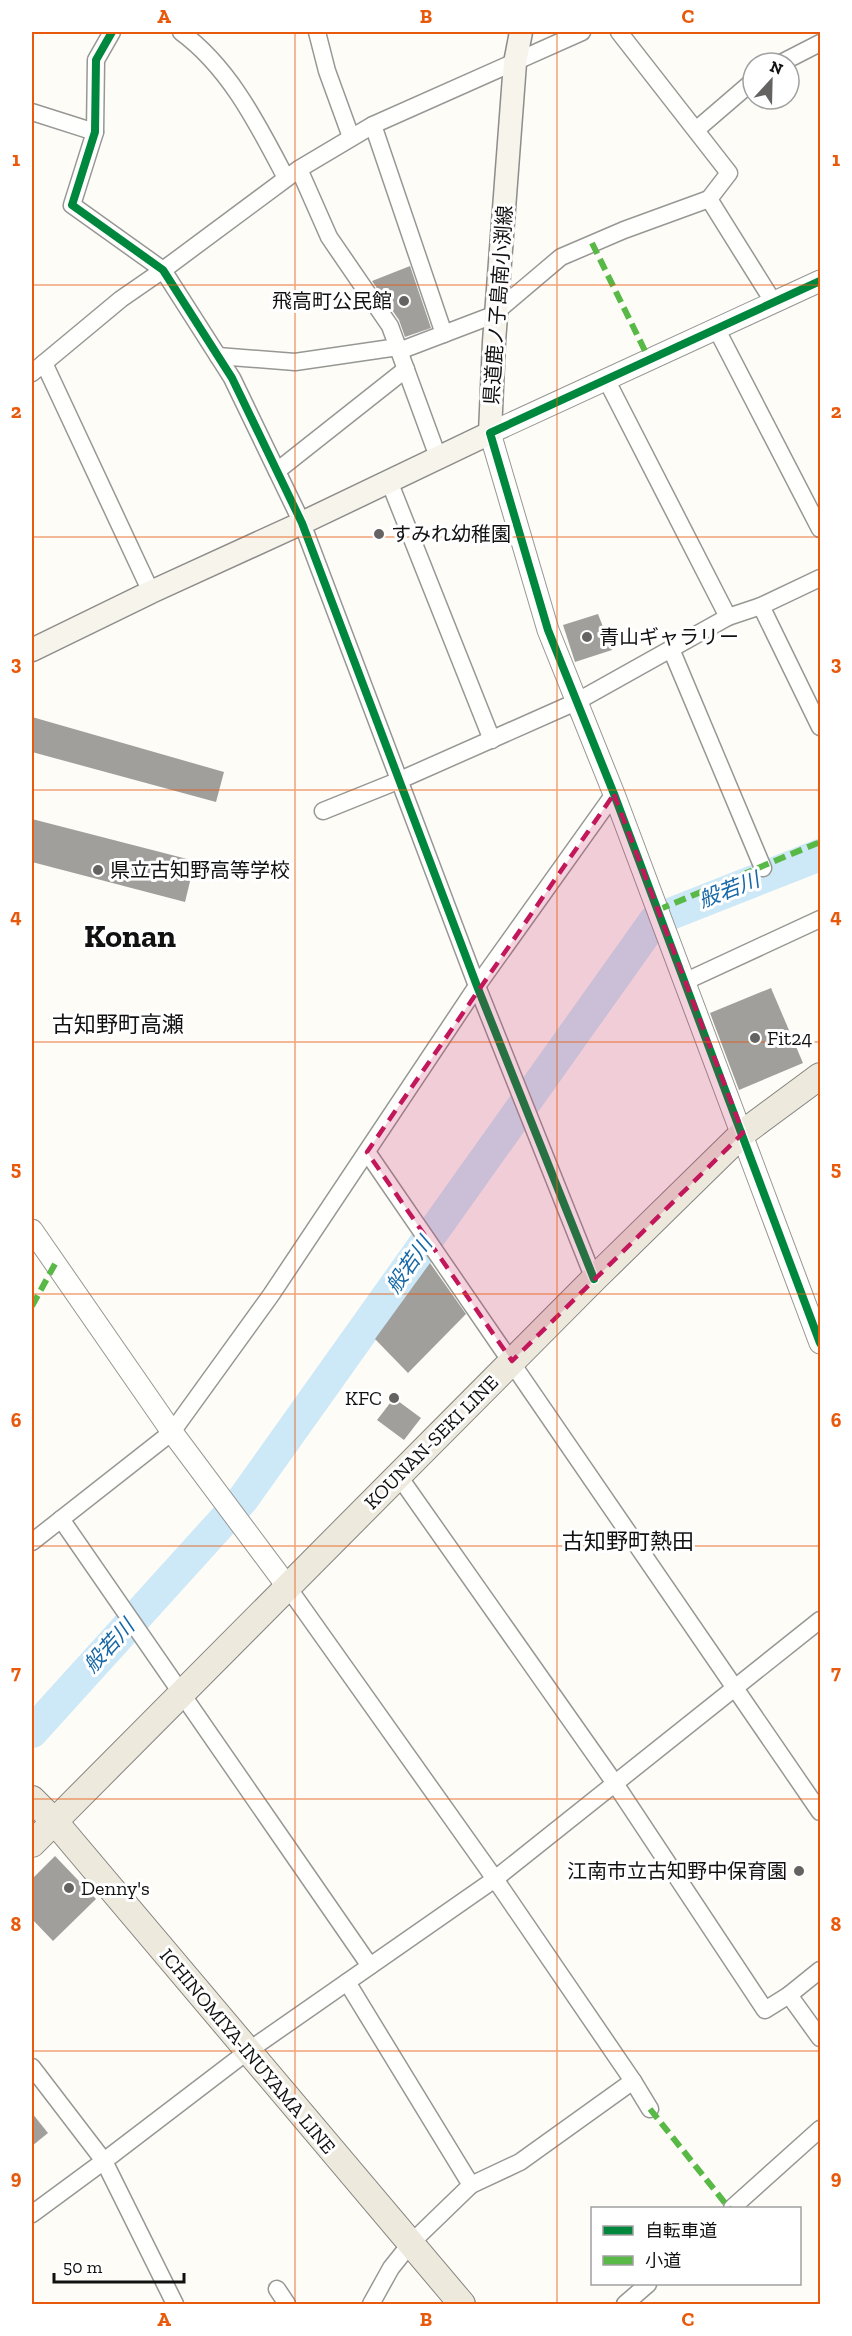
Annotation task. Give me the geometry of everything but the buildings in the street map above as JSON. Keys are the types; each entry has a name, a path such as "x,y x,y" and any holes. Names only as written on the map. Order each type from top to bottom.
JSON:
{"main road":[{"name":"県道鹿ノ子島南小渕線","path":"32,650 490,433 496,313 515,63 521,32"},
{"name":"KOUNAN-SEKI LINE","path":"32,1844 594,1279 743,1133 820,1076"},
{"name":"ICHINOMIYA-INUYAMA LINE","path":"32,1799 55,1822 462,2304"}],"street":[{"path":"112,32 96,60 95,132 72,205 163,270 232,378 302,523 477,986 594,1279"},
{"path":"181,32 202,47 233,85 292,173 329,237 390,326 438,457"},
{"path":"317,32 327,71 351,137"},
{"path":"151,592 38,368 121,299 292,173 373,125 582,32"},
{"path":"218,356 295,362 398,349 496,313 561,257 624,230 708,199 729,173 619,32"},
{"path":"801,53 820,43"},
{"path":"696,130 741,91"},
{"path":"32,112 95,132"},
{"path":"373,125 444,334"},
{"path":"708,199 774,303"},
{"path":"819,1335 614,794 548,630 490,433 820,281"},
{"path":"716,328 820,528"},
{"path":"277,471 406,369"},
{"path":"606,379 728,617"},
{"path":"389,481 492,740"},
{"path":"322,811 400,780 576,702 728,617 761,606 820,578"},
{"path":"761,606 820,727"},
{"path":"670,649 762,868"},
{"path":"32,1542 172,1432 271,1295 477,986 614,794"},
{"path":"684,982 820,919"},
{"path":"367,1152 820,1812"},
{"path":"32,1230 172,1432 287,1587 495,1879 650,2109"},
{"path":"399,1475 614,1782 765,2010 789,1995 820,1970"},
{"path":"61,1519 370,1966"},
{"path":"32,2214 248,2050 495,1879 820,1620"},
{"path":"347,1982 471,2185"},
{"path":"789,1995 820,2038"},
{"path":"32,2067 104,2161 175,2304"},
{"path":"371,2304 391,2268 411,2243 471,2185 520,2162 633,2081"},
{"path":"733,2207 820,2129"},
{"path":"625,2304 646,2285"},
{"path":"277,2289 287,2304"}],"highlighted area":[{"path":"614,794 743,1133 512,1361 367,1152"}],"waterway":[{"name":"般若川","path":"32,1732 243,1499 655,920 820,855"}],"marked path":[{"path":"592,243 649,359"},
{"path":"658,910 820,842"},
{"path":"32,1306 55,1264"},
{"path":"650,2109 728,2207"}],"cycle path":[{"path":"112,32 96,60 95,132 72,205 163,270 232,378 302,523 477,986 594,1279"},
{"path":"820,281 490,433 548,630 614,794 820,1343"}],"place":[{"name":"飛高町公民館","path":"404,301"},
{"name":"すみれ幼稚園","path":"379,534"},
{"name":"青山ギャラリー","path":"587,637"},
{"name":"県立古知野高等学校","path":"98,870"},
{"name":"Fit24","path":"755,1038"},
{"name":"KFC","path":"394,1398"},
{"name":"江南市立古知野中保育園","path":"799,1871"},
{"name":"Denny's","path":"69,1888"}],"district":[{"name":"Konan","path":"130,936"},
{"name":"古知野町高瀬","path":"118,1024"},
{"name":"古知野町熱田","path":"628,1541"}]}
